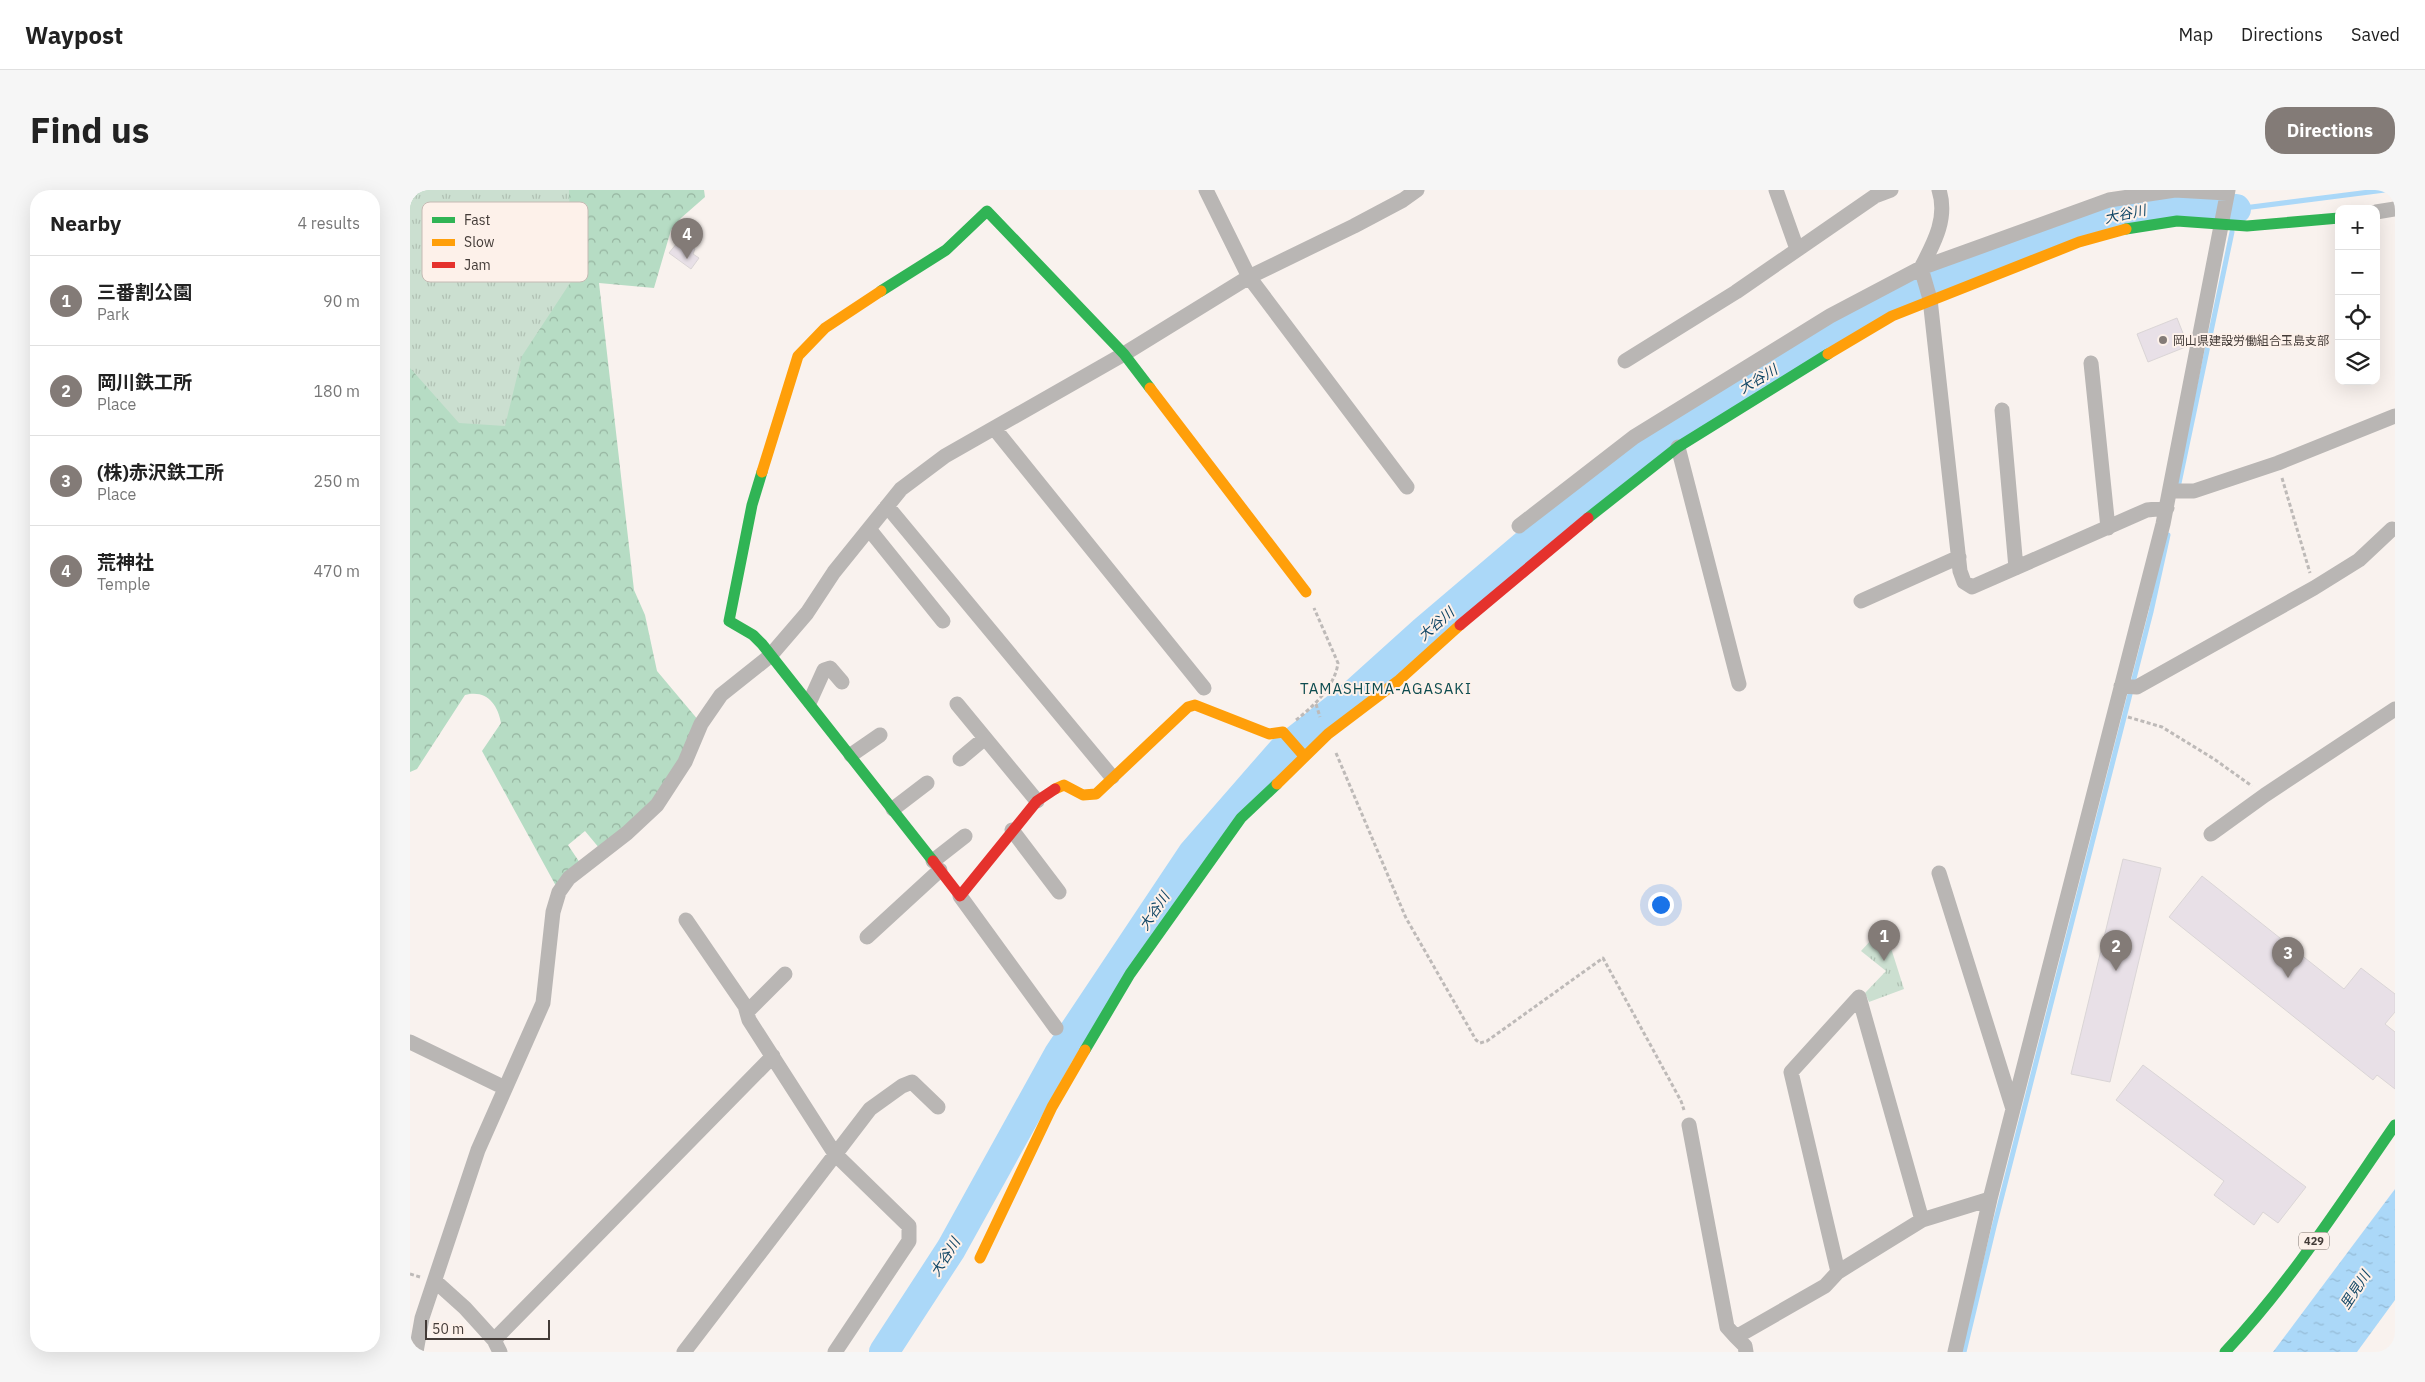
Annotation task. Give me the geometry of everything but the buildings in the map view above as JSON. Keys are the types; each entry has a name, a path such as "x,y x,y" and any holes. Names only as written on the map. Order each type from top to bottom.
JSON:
{"main road":[{"path":"1304,756 1283,732 1269,734 1195,705 1188,707 1096,794 1088,797 1064,785 1052,790 1037,801 960,896 810,702 762,644 753,635 729,621 752,505 798,356 825,328 946,250 987,212 1124,354 1306,592"},
{"path":"980,1258 1052,1107 1130,974 1241,818 1328,734 1398,681 1480,607 1556,543 1678,447 1772,387 1875,326 1930,299 2080,242 2139,225 2177,221 2244,226 2335,218"},
{"name":"429","path":"2226,1352 2259,1316 2287,1280 2395,1125"}],"street":[{"path":"1206,190 1249,277 1408,487"},
{"path":"416,1352 422,1318 478,1150 543,1003 554,912 559,892 569,878 627,833 657,805 685,762 701,724 721,694 770,656 807,613 834,572 901,488 921,472 1124,354 1249,277 1354,226 1403,200 1417,190"},
{"path":"1776,190 1797,249"},
{"path":"1624,361 1736,292 1875,196 1891,190"},
{"path":"1939,190 1943,214 1938,234 1922,268 1930,299 1960,571 1964,582 1972,587 2147,510 2167,508"},
{"path":"1518,526 1634,437 1830,316 1922,268 2108,200 2175,190 2228,192 2177,492 2167,508 2128,687 2013,1109 1955,1352"},
{"path":"2380,211 2395,209"},
{"path":"2091,364 2108,528"},
{"path":"2002,410 2016,568"},
{"path":"2177,492 2278,463 2395,416"},
{"path":"994,428 1204,688"},
{"path":"1678,447 1739,684"},
{"path":"887,506 1112,777"},
{"path":"869,529 943,621"},
{"path":"2128,687 2314,588 2359,560 2392,529"},
{"path":"1861,600 1959,557"},
{"path":"810,702 824,670 830,668 842,682"},
{"path":"957,704 1037,801"},
{"path":"2212,834 2265,795 2395,709"},
{"path":"851,755 880,734"},
{"path":"960,759 985,738"},
{"path":"893,809 927,783"},
{"path":"1012,830 1059,892"},
{"path":"867,937 965,836"},
{"path":"1939,873 2013,1109"},
{"path":"960,896 1056,1028"},
{"path":"686,920 747,1012 749,1020 835,1154 909,1226 911,1233 909,1241 835,1352"},
{"path":"747,1012 785,974"},
{"path":"1838,1272 1791,1072 1859,997 1922,1220"},
{"path":"410,1042 506,1088"},
{"path":"435,1281 458,1301 497,1346 773,1056"},
{"path":"684,1352 870,1109 906,1083 912,1082 938,1107"},
{"path":"1689,1125 1727,1328 1745,1346 1746,1352"},
{"path":"1736,1337 1825,1286 1838,1272 1922,1220 1990,1199"}],"path":[{"path":"2278,463 2314,588"},
{"path":"1283,732 1316,704 1333,680 1338,663 1306,592"},
{"path":"1316,704 1317,710"},
{"path":"2129,717 2162,727 2214,759 2265,795"},
{"path":"1328,734 1406,918 1476,1040 1480,1043 1487,1042 1603,958 1682,1101 1689,1125"}],"green space":[{"path":"410,190 704,190 705,197 681,218 671,230 654,288 599,283 634,590 645,615 657,671 699,721 664,789 600,849 585,831 568,845 580,863 556,886 482,751 501,723 494,704 485,696 479,694 465,695 417,769 410,772"},
{"path":"410,190 569,190 569,202 422,202 422,282 571,282 522,356 505,426 459,423 410,368"},
{"path":"1884,926 1904,989 1869,1002 1865,993 1886,971 1861,951"}],"water":[{"name":"里見川","path":"2395,1189 2395,1300 2357,1352 2273,1352"}],"waterway":[{"path":"2234,218 2236,209 2385,190"},
{"name":"大谷川","path":"884,1352 951,1249 1059,1054 1193,853 1282,751 1353,695 1424,631 1565,511 1722,400 1852,321 1927,282 2114,214 2172,206 2236,209"},
{"path":"2178,488 2232,232"},
{"path":"1964,1352 1994,1227 2151,612 2168,535"}],"traffic: fast":[{"path":"881,291 946,250 987,211 1124,354 1150,388"},
{"path":"2126,229 2177,221 2247,226 2335,218"},
{"path":"1588,518 1678,447 1828,354"},
{"path":"762,472 752,505 729,621 753,635 762,644 933,861"},
{"path":"1085,1050 1130,974 1241,818 1277,784"},
{"path":"2225,1352 2249,1326 2293,1270 2335,1213 2395,1125"}],"traffic: slow":[{"path":"1828,354 1892,316 2079,242 2126,229"},
{"path":"762,472 798,356 825,328 881,291"},
{"path":"1150,388 1306,592"},
{"path":"1277,784 1328,734 1398,681 1460,625"},
{"path":"1055,789 1064,785 1083,795 1096,794 1188,707 1195,705 1269,734 1283,732 1304,756"},
{"path":"980,1258 1052,1107 1085,1050"}],"traffic: jam":[{"path":"1460,625 1588,518"},
{"path":"933,861 960,896 1037,801 1055,789"}],"place":[{"name":"荒神社","path":"687,259"},
{"name":"岡山県建設労働組合玉島支部","path":"2163,340"},
{"name":"三番割公園","path":"1884,961"},
{"name":"岡川鉄工所","path":"2116,971"},
{"name":"(株)赤沢鉄工所","path":"2288,978"}],"district":[{"name":"TAMASHIMA-AGASAKI","path":"1386,688"}]}
